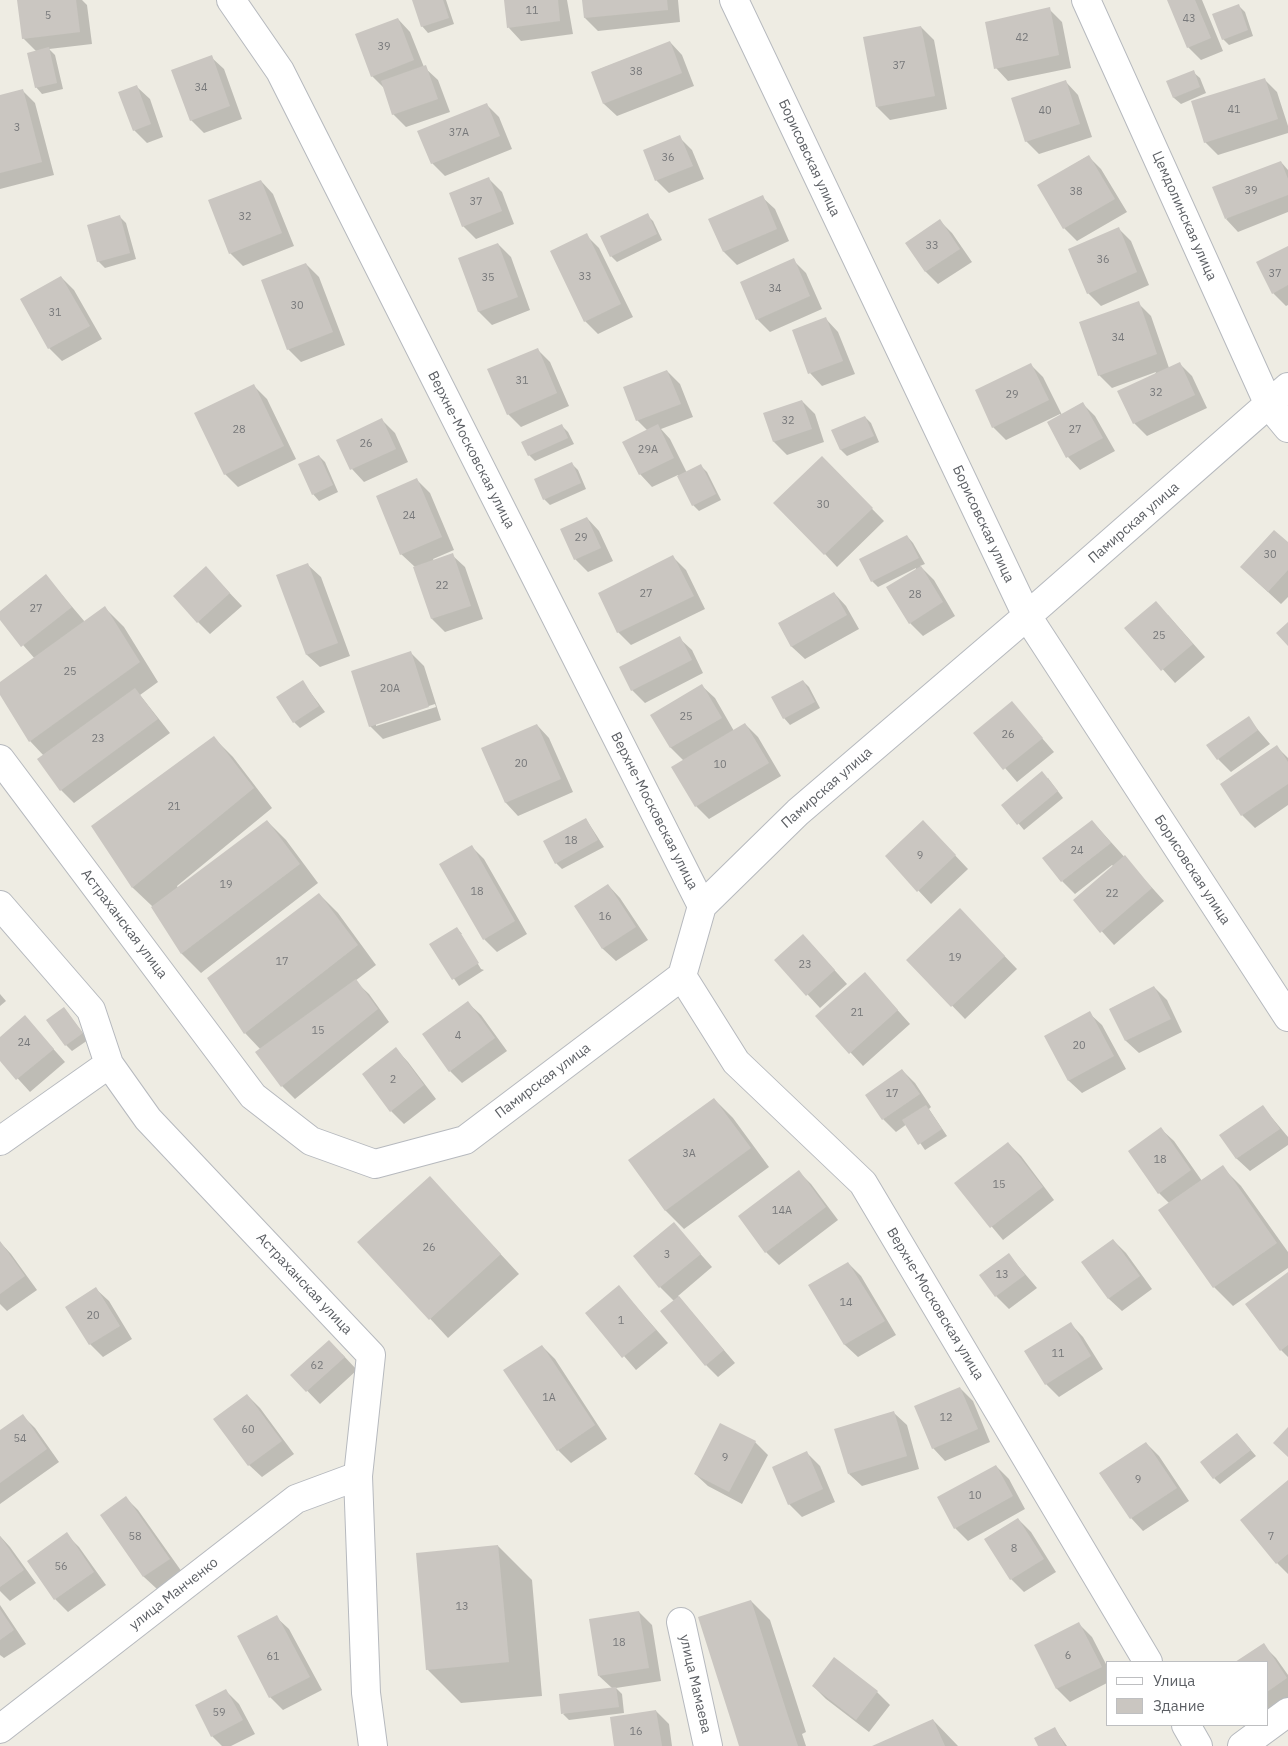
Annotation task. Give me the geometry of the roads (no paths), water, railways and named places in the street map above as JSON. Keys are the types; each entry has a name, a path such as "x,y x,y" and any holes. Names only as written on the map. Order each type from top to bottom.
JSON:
{"street":[{"name":"Верхне-Московская улица","path":"231,0 280,71 702,906"},
{"name":"Борисовская улица","path":"734,0 1027,616 1288,1017"},
{"name":"Цемдолинская улица","path":"1086,0 1278,396 1288,428"},
{"name":"Памирская улица","path":"375,1164 465,1140 682,976 702,906 798,812 1027,616 1278,396"},
{"name":"Астраханская улица","path":"0,759 253,1096 311,1141 375,1164"},
{"name":"Астраханская улица","path":"0,905 91,1010 109,1064 148,1119 371,1355 358,1476 366,1693 373,1746"},
{"name":"Верхне-Московская улица","path":"682,976 736,1062 863,1183 1147,1661"},
{"path":"0,1141 109,1064"},
{"name":"улица Манченко","path":"0,1730 296,1499 358,1476"},
{"name":"улица Мамаева","path":"681,1622 708,1746"},
{"path":"1242,1746 1288,1712"},
{"path":"1187,1726 1198,1746"}]}
